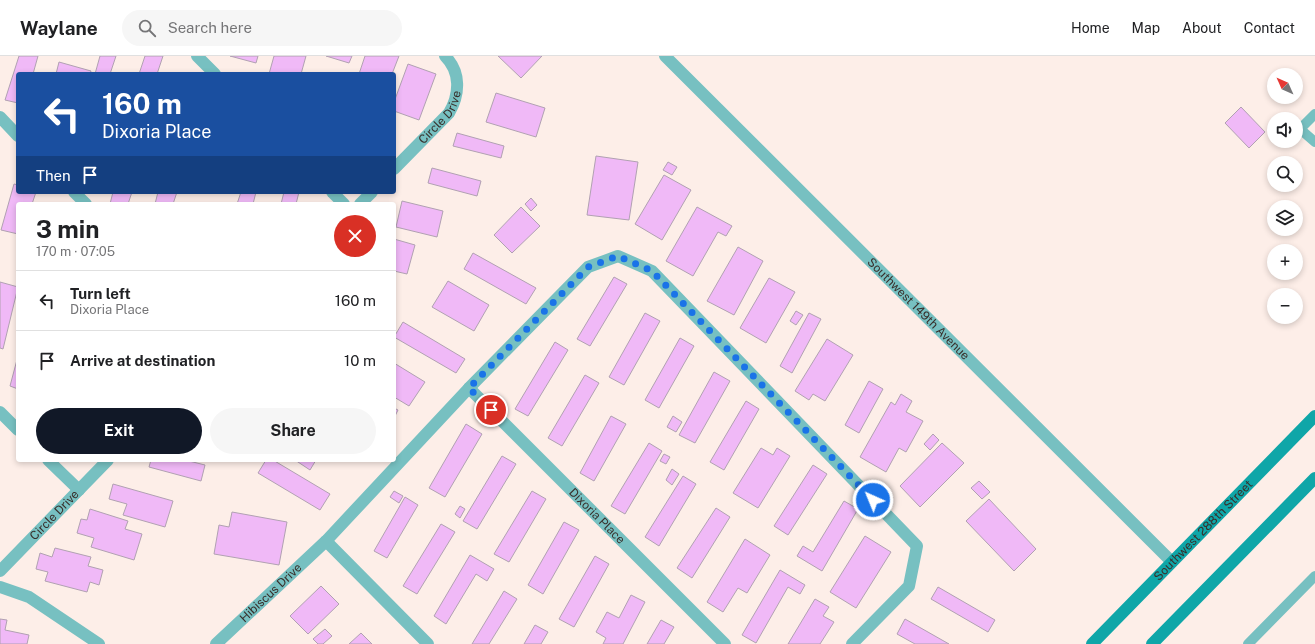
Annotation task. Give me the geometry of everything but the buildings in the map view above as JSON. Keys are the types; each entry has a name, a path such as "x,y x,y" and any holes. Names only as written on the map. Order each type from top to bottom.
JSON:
{"main road":[{"name":"Southwest 288th Street","path":"1092,644 1315,416"},
{"path":"1152,644 1315,478"}],"street":[{"path":"197,56 213,72"},
{"name":"Circle Drive","path":"396,167 449,113 455,103 458,88 456,72 445,56"},
{"name":"Southwest 149th Avenue","path":"665,56 1172,562"},
{"path":"0,118 16,134"},
{"path":"76,194 84,202"},
{"path":"334,194 342,202"},
{"path":"362,202 370,194"},
{"name":"Hibiscus Drive","path":"216,644 326,542 469,388 588,267 618,256 652,271 917,546 909,586 852,644"},
{"name":"Dixoria Place","path":"469,388 725,644"},
{"path":"0,412 16,428"},
{"path":"50,462 79,490"},
{"name":"Circle Drive","path":"0,571 106,462"},
{"path":"326,542 428,644"},
{"path":"0,587 29,597 91,642"}],"lane":[{"path":"1315,114 1300,129 1315,142"},
{"path":"1248,644 1315,576"}],"route":[{"path":"491,410 469,388 588,267 618,256 652,271 873,500"}]}
